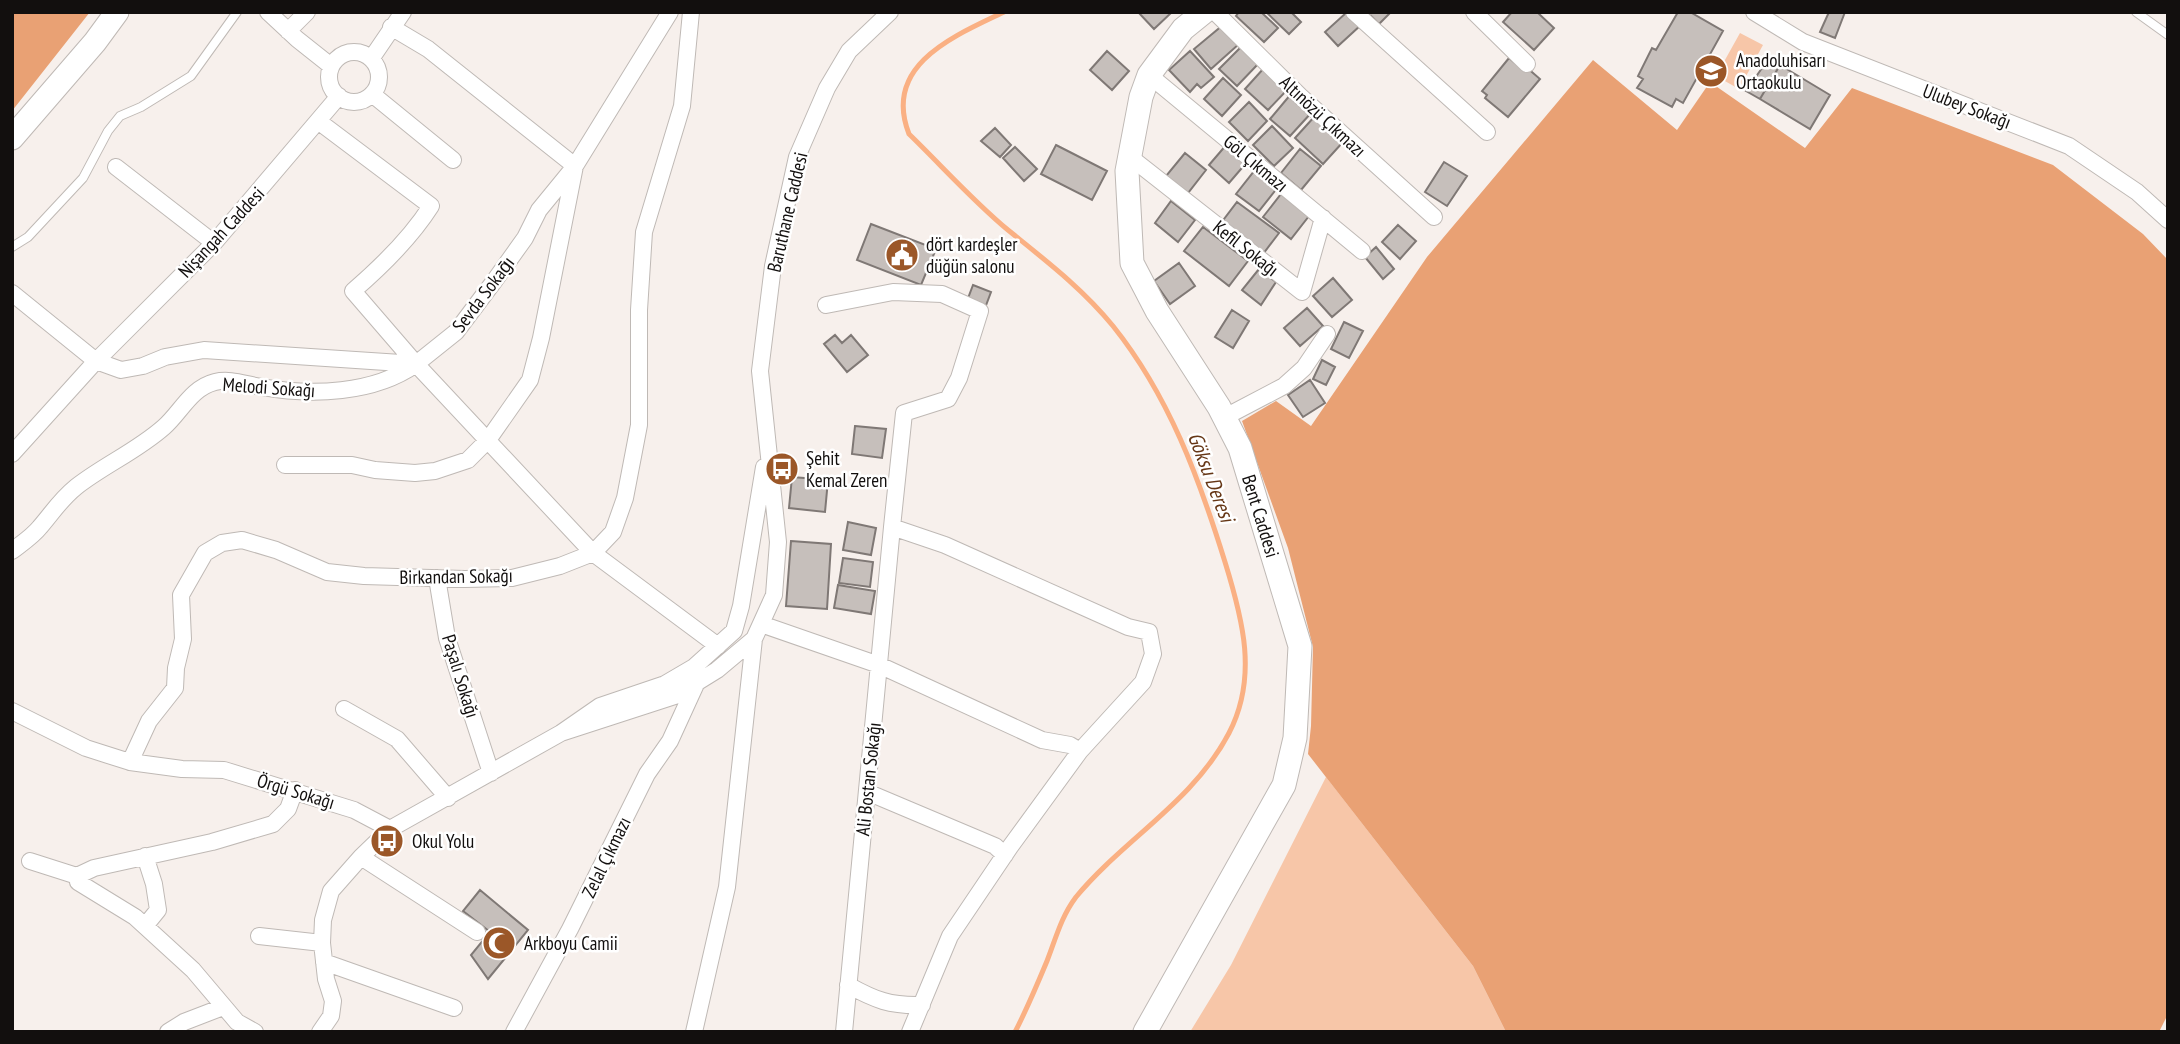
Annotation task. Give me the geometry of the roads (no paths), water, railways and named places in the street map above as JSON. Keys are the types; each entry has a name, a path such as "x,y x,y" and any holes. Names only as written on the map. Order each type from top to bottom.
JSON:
{"street":[{"path":"12,138 95,42 117,12"},
{"path":"268,12 331,66"},
{"path":"288,31 307,12"},
{"path":"370,59 403,12"},
{"name":"Sevda Sokaḡı","path":"416,364 456,332 525,238 539,210 575,166 670,12"},
{"name":"Birkandan Sokağı","path":"130,762 149,721 175,688 176,668 183,639 181,596 205,553 222,543 242,540 276,550 327,572 364,576 512,578 560,566 593,553 613,532 625,498 639,425 639,310 644,232 682,106 691,12"},
{"name":"Baruthane Caddesi","path":"768,440 760,371 774,266 797,158 827,88 849,51 890,12"},
{"name":"Bent Caddesi","path":"1145,1032 1284,785 1295,738 1300,646 1240,448 1224,417 1157,311 1132,263 1127,172 1141,97 1149,75 1183,29 1204,12"},
{"name":"Altınözü Çıkmazı","path":"1215,12 1300,96 1434,217"},
{"path":"1354,12 1487,132"},
{"path":"1474,12 1527,64"},
{"name":"Ulubey Sokağı","path":"1754,12 1803,42 2069,146 2137,192 2168,220"},
{"path":"285,465 352,465 415,473 435,471 468,460 488,440 530,380 541,338 575,166 428,49 391,27"},
{"path":"356,52 370,59 376,65 379,76 378,85 372,94 366,99 353,102 339,96 330,85 331,66 345,54 356,52"},
{"name":"Göl Çıkmazı","path":"1149,75 1362,251"},
{"path":"372,94 453,160"},
{"name":"Nişangah Caddesi","path":"12,454 96,361 214,243 339,96"},
{"path":"318,121 431,206 418,226 353,291 416,364 593,553 718,646"},
{"name":"Kefil Sokağı","path":"1130,157 1302,292 1322,218"},
{"path":"116,167 214,243"},
{"name":"Ali Bostan Sokağı","path":"826,305 893,292 942,294 980,311 959,378 948,399 904,413 844,1032"},
{"path":"15,303 96,361 121,370 143,366 165,357 204,350 416,364"},
{"path":"1224,417 1284,386 1304,368 1326,334"},
{"name":"Melodi Sokağı","path":"12,551 40,528 53,507 77,486 147,441 166,426 194,393 212,383 227,380 306,393 362,386 401,375 416,364"},
{"path":"694,1032 727,887 757,632 774,595 778,542 768,440"},
{"path":"320,1032 331,1016 333,1001 326,979 322,943 323,920 331,891 361,857 390,830 561,733 600,706 665,684 694,667 734,631 741,606 768,440"},
{"path":"892,527 945,545 1128,626 1149,632 1153,654 1143,682 1080,751 950,936 910,1032"},
{"name":"Paşalı Sokağı","path":"437,578 447,638 491,773"},
{"path":"757,632 879,665 1042,740 1070,745 1080,751"},
{"path":"561,733 675,696 717,670 757,632"},
{"name":"Zelal Çıkmazı","path":"514,1032 570,929 647,774 670,741 697,682"},
{"path":"344,709 397,739 448,798"},
{"path":"12,731 19,714"},
{"name":"Örgü Sokağı","path":"19,714 86,748 130,762 182,769 224,770 354,810 390,830"},
{"path":"30,861 77,876 94,868 212,842 272,824 288,809 295,790"},
{"path":"867,792 995,846 1005,855"},
{"path":"145,856 154,884 158,910 145,926"},
{"path":"361,857 477,932"},
{"path":"77,876 78,882 135,917 193,970 237,1022 255,1032"},
{"path":"259,936 322,943"},
{"path":"324,962 454,1007"},
{"path":"848,985 877,1001 904,1006 922,1004"},
{"path":"168,1032 184,1022 223,1007"}],"lane":[{"path":"12,247 28,237 83,178 108,131 120,116 141,107 191,76 237,12"},
{"path":"2136,12 2168,36"}],"waterway":[{"name":"Göksu Deresi","path":"1004,12 945,43 914,71 905,89 903,110 909,134 982,207 1089,299 1133,353 1166,409 1193,469 1232,584 1245,648 1243,691 1229,733 1197,780 1076,897 1063,920 1015,1032"}],"place":[{"name":"Anadoluhisarı Ortaokulu","path":"1711,71"},
{"name":"dört kardeşler düğün salonu","path":"902,255"},
{"name":"Şehit Kemal Zeren","path":"782,469"},
{"name":"Okul Yolu","path":"387,841"},
{"name":"Arkboyu Camii","path":"499,943"}]}
